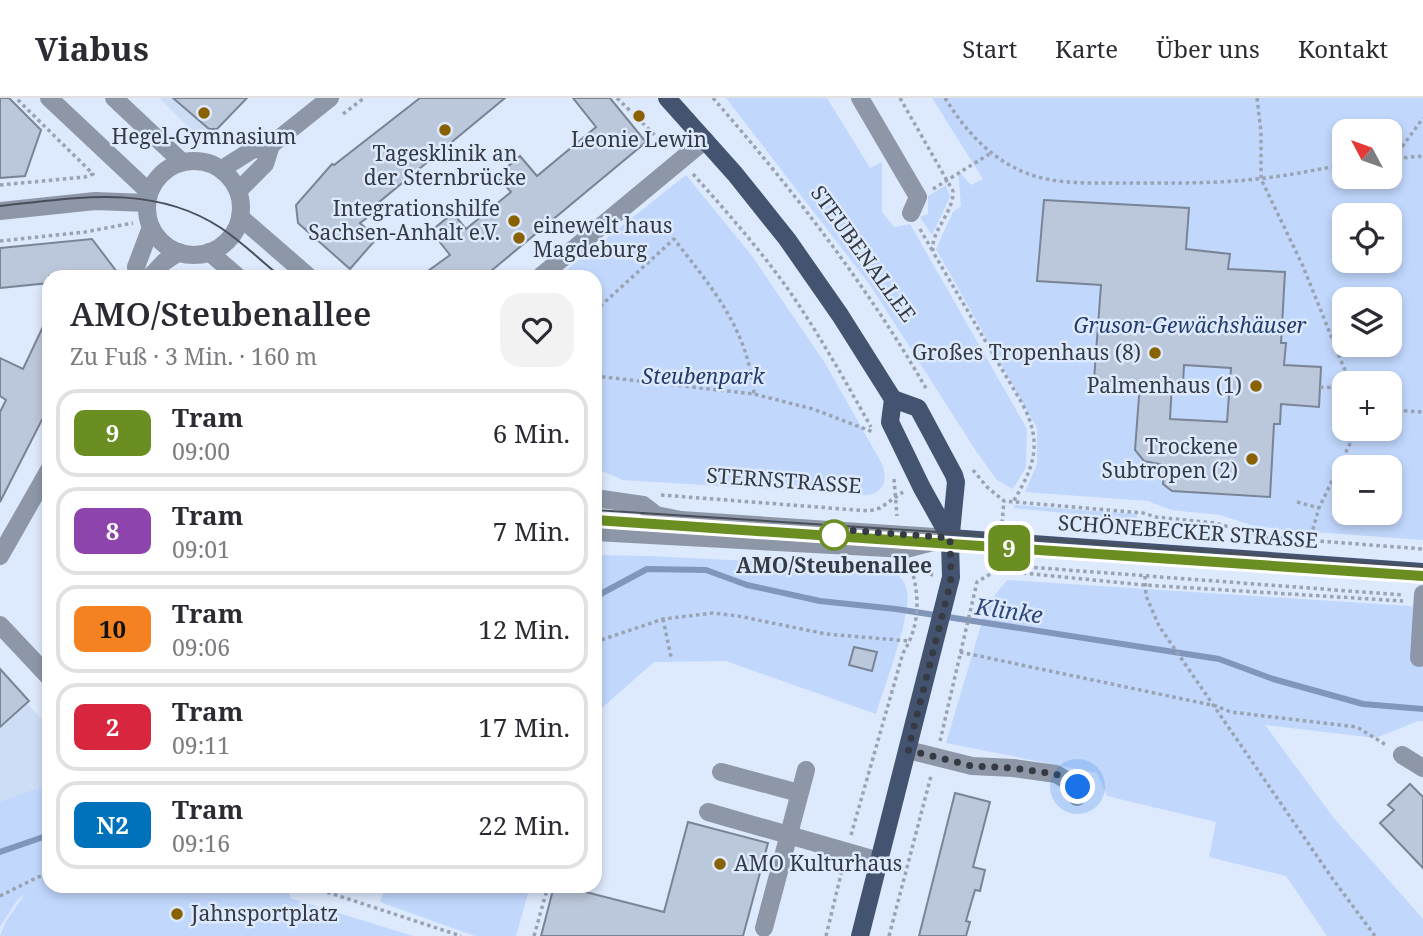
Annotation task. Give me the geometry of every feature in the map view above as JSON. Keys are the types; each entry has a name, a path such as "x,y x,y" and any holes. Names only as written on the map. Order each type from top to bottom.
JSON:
{"main road":[{"path":"667,98 705,139 794,249 840,315 893,400 890,422 950,538"},
{"path":"860,936 951,577 950,538 956,482 954,475 918,408 893,400"},
{"name":"SCHÖNEBECKER STRASSE","path":"950,538 1423,572"}],"street":[{"path":"49,98 149,211 164,244 179,252 191,255 209,252 229,240 240,217 241,206 232,179 222,169 203,161 182,162 162,173 149,211 136,270"},
{"path":"114,98 182,162"},
{"path":"222,169 252,150 271,145 331,98"},
{"path":"860,98 918,197 911,214"},
{"path":"548,270 705,139"},
{"path":"238,191 265,164 271,145"},
{"path":"0,211 94,201 149,211"},
{"path":"240,217 301,270"},
{"path":"157,270 179,252"},
{"path":"209,252 230,270"},
{"path":"0,556 42,482"},
{"path":"602,498 648,500 656,515 681,520 950,538"},
{"path":"602,532 906,548 950,538"},
{"path":"1419,658 1423,596"},
{"path":"0,625 42,670"},
{"path":"908,750 972,766 1056,774 1078,787 1077,797"},
{"path":"1402,755 1423,768"},
{"path":"764,928 806,770"},
{"path":"721,772 799,793"},
{"path":"708,812 879,861"}],"path":[{"path":"0,185 93,174 16,98"},
{"path":"617,98 673,153"},
{"name":"STEUBENALLEE","path":"713,98 817,224 874,303 931,396"},
{"path":"900,98 953,191 953,199 933,243 933,252"},
{"path":"945,98 965,128 991,153 1027,174 1067,181 1180,183 1261,179 1332,167"},
{"path":"1257,98 1261,132 1261,179 1277,208 1346,371"},
{"path":"1402,145 1423,118"},
{"path":"948,180 991,153"},
{"path":"1402,157 1423,156"},
{"path":"602,377 754,394 813,409 874,433 840,372 785,286 728,213 691,172"},
{"path":"0,241 85,232 149,211"},
{"path":"911,214 1023,405 1030,422 1034,458 1029,474 1013,502"},
{"path":"85,225 85,232"},
{"path":"602,305 674,239 722,300 744,346 752,373 754,394"},
{"path":"1320,387 1332,388"},
{"path":"1402,411 1423,412"},
{"path":"1308,562 1319,508 1351,441"},
{"path":"892,471 896,514"},
{"name":"SCHÖNEBECKER STRASSE","path":"981,480 1004,501 1143,513 1156,517 1215,523 1266,537 1423,549"},
{"name":"STERNSTRASSE","path":"648,500 869,511 880,508 906,491"},
{"path":"1297,502 1319,508"},
{"path":"826,936 846,851 903,653 915,626 918,600 909,563"},
{"path":"889,936 936,758 977,582 997,570 1027,567 1423,596"},
{"path":"997,570 1144,585 1423,603"},
{"path":"1145,576 1146,596 1159,626 1332,878 1375,936"},
{"path":"602,640 663,619 713,613 826,634 910,641"},
{"path":"663,619 671,657"},
{"path":"960,652 1216,706 1231,712 1357,727 1402,755"},
{"path":"0,896 42,876"},
{"path":"330,893 461,936"},
{"path":"534,936 546,893"}],"shaded area":[{"name":"Hegel-Gymnasium","path":"159,98 247,98 210,136 203,136 191,129"},
{"path":"0,674 42,719 42,805 0,817"}],"green space":[{"path":"726,98 827,98 870,168 882,162 882,212 894,227 910,224 1027,429 1026,467 1013,489 997,480 870,285"},
{"name":"Gruson-Gewächshäuser","path":"932,98 1423,98 1423,540 1287,530 1251,525 1220,515 1171,510 1148,501 1025,492 1037,464 1037,428 936,249 953,212 961,206 958,170 971,185 983,179"},
{"name":"Steubenpark","path":"686,175 752,256 825,363 882,464 885,475 881,489 866,495 623,480 602,471 602,270 567,270"},
{"path":"946,185 950,197 932,235 920,217 928,214 928,196"},
{"path":"1015,505 1137,514 1137,520 1013,508"},
{"path":"602,555 884,568 899,576 907,590 901,633 876,714 726,661 654,662 602,708"},
{"path":"1007,580 1423,607 1423,721 1376,738 1265,725 1333,817 1423,919 1423,936 1327,936 1286,876 1209,857 1216,822 1107,796 1097,773 946,743 987,605"},
{"name":"Jahnsportplatz","path":"42,787 42,893 290,893 290,898 413,936 0,936 5,923 26,892 0,927 0,802"},
{"path":"383,893 528,893 516,936 475,936 380,902"}],"building":[{"path":"0,98 9,98 41,130 25,176 0,178"},
{"name":"Hegel-Gymnasium","path":"173,98 247,98 217,129 209,129"},
{"path":"420,98 505,98 372,208 375,212 360,223 377,238 350,269 298,223 296,205 332,164"},
{"path":"573,98 610,98 646,142 492,270 429,270 450,255 431,231 453,213 466,229 511,192 497,176 520,156 537,176 596,127"},
{"path":"1044,200 1189,208 1186,249 1230,254 1228,269 1285,272 1281,343 1286,343 1284,365 1321,367 1319,407 1281,404 1280,424 1274,424 1270,497 1172,491 1163,484 1164,465 1144,461 1135,450 1140,383 1094,380 1101,285 1037,281","holes":["1184,365 1231,368 1227,422 1170,419 1172,383 1183,384"]},
{"path":"92,239 115,270 42,270 42,284 0,288 0,248"},
{"path":"42,329 42,420 0,502 0,412 6,400 0,396 0,358 23,369"},
{"path":"854,647 877,652 872,671 849,665"},
{"path":"0,669 29,701 0,727"},
{"path":"1410,784 1423,797 1423,868 1380,823 1394,810 1388,805"},
{"path":"955,793 990,802 973,867 985,870 980,891 975,890 966,921 970,922 966,936 919,936"},
{"name":"AMO Kulturhaus","path":"688,822 768,843 743,936 541,936 552,893 589,893 664,912"}],"waterway":[{"name":"Klinke","path":"602,593 647,569 706,570 747,585 820,601 896,609 1219,659 1273,679 1363,704 1423,709"},
{"name":"Klinke","path":"0,852 42,837"}],"tram line":[{"path":"0,206 114,197 168,204 221,228 273,270"},
{"path":"602,510 1423,567"},
{"name":"9","path":"602,520 1423,576"},
{"path":"969,544 1028,549"}],"place":[{"name":"Hegel-Gymnasium","path":"204,113"},
{"name":"Leonie Lewin","path":"639,116"},
{"name":"Tagesklinik an der Sternbrücke","path":"445,130"},
{"name":"Integrationshilfe Sachsen-Anhalt e.V.","path":"514,221"},
{"name":"einewelt haus Magdeburg","path":"519,238"},
{"name":"Großes Tropenhaus (8)","path":"1155,353"},
{"name":"Palmenhaus (1)","path":"1256,386"},
{"name":"Trockene Subtropen (2)","path":"1252,459"},
{"name":"AMO/Steubenallee","path":"834,535"},
{"name":"AMO Kulturhaus","path":"720,864"},
{"name":"Jahnsportplatz","path":"177,914"}],"route":[{"path":"834,535 834,529 950,538 951,577 948,593 908,750 972,766 1056,774 1078,787"}]}
